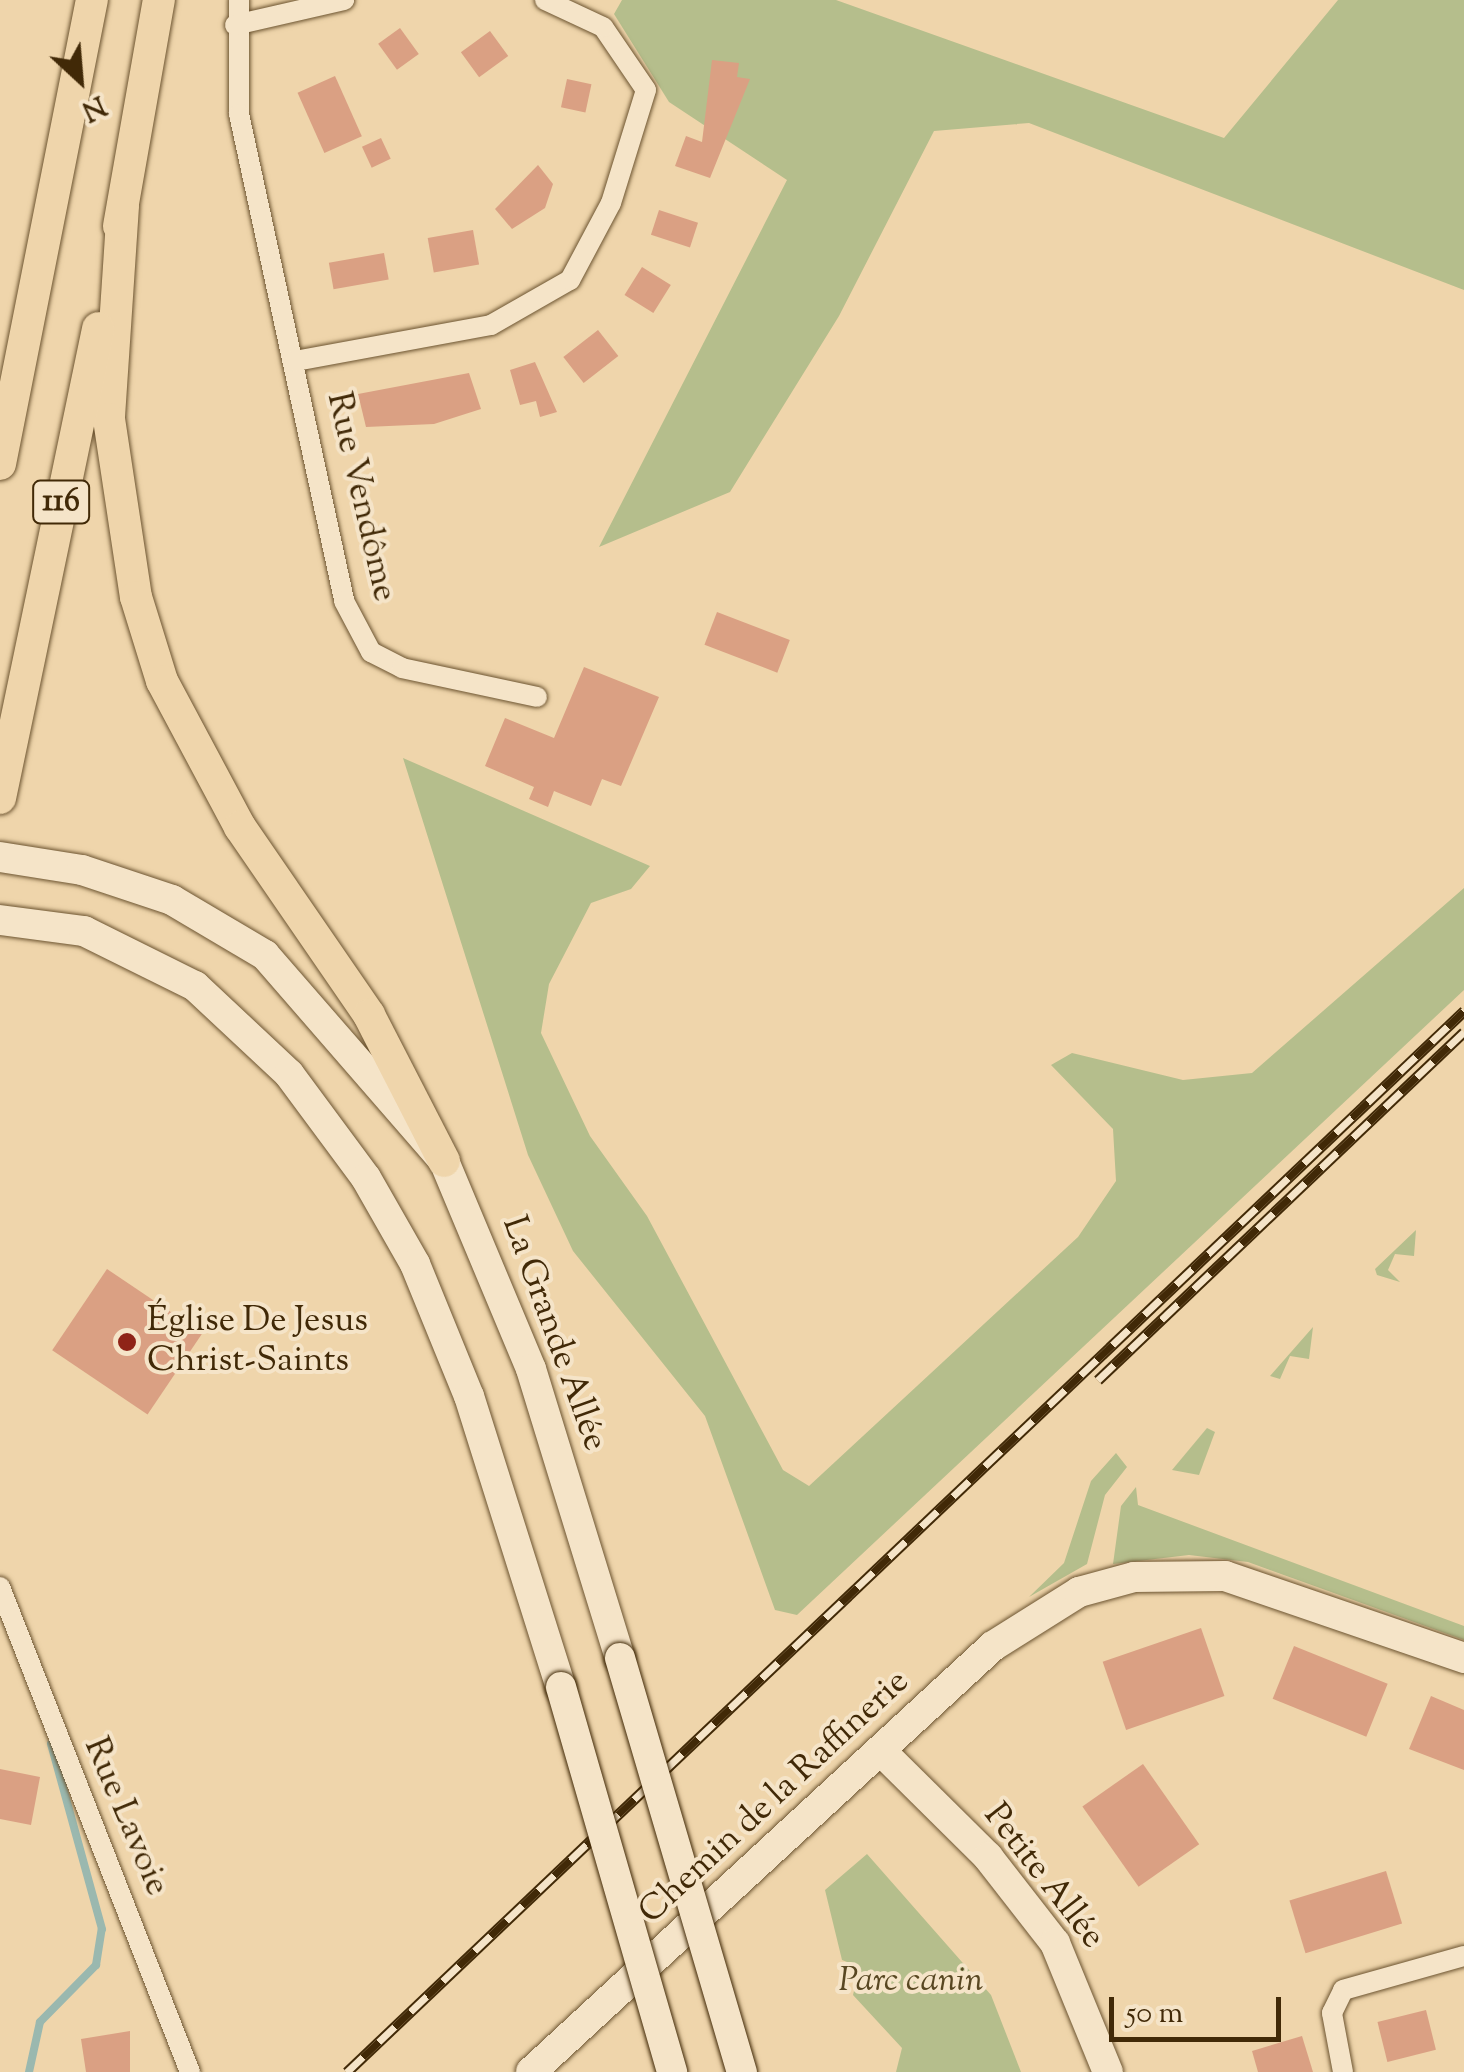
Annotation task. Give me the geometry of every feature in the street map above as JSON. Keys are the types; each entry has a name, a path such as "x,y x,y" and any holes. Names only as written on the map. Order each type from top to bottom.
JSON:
{"main road":[{"name":"116","path":"0,464 92,0"},
{"name":"116","path":"0,798 123,206 159,0"},
{"path":"123,206 111,436 136,597 162,681 240,827 406,1078 444,1161"}],"street":[{"name":"Rue Vendôme","path":"239,0 235,25 239,114 295,360 344,602 372,652 453,682 537,697"},
{"path":"235,25 344,0"},
{"name":"Rue Vendôme","path":"295,360 492,325 570,280 611,204 646,90 602,27 545,0"},
{"name":"La Grande Allée","path":"0,857 82,870 172,900 265,955 444,1161 531,1369 742,2072"},
{"path":"0,920 84,932 196,986 289,1074 355,1163 415,1264 470,1396 561,1687 672,2072"},
{"name":"Chemin de la Raffinerie","path":"531,2072 993,1646 1079,1592 1134,1577 1225,1576 1464,1658"},
{"name":"Rue Lavoie","path":"0,1587 190,2072"},
{"name":"Petite Allée","path":"882,1752 988,1858 1055,1943 1108,2072"},
{"path":"1344,2072 1332,2013 1343,1990 1464,1956"}],"green space":[{"path":"622,0 836,0 1224,138 1338,0 1464,0 1464,290 1029,123 934,131 839,316 730,492 599,547 787,180 669,102 614,14"},
{"path":"403,758 650,866 631,889 591,903 549,984 541,1033 590,1136 647,1216 783,1470 809,1486 1078,1237 1116,1181 1113,1129 1051,1065 1072,1053 1183,1080 1252,1073 1464,888 1464,990 797,1615 775,1610 705,1416 573,1251 528,1155"},
{"path":"1416,1230 1414,1256 1395,1254 1388,1270 1400,1282 1377,1275 1375,1269"},
{"path":"1313,1327 1309,1359 1290,1356 1280,1379 1270,1376"},
{"path":"1207,1428 1215,1432 1199,1475 1172,1470"},
{"path":"1116,1453 1127,1467 1105,1495 1087,1564 1029,1597 1064,1563 1091,1481"},
{"path":"1136,1487 1138,1505 1464,1626 1464,1640 1248,1562 1189,1555 1113,1564 1121,1506"},
{"name":"Parc canin","path":"867,1854 991,1995 1021,2072 896,2072 902,2048 853,1995 860,1967 842,1960 825,1890"}],"building":[{"path":"400,28 419,54 397,70 378,44"},
{"path":"490,31 508,56 479,77 461,52"},
{"path":"712,60 739,63 737,77 750,79 710,178 675,166 686,136 702,142"},
{"path":"335,76 362,136 324,153 298,93"},
{"path":"567,79 591,84 585,113 561,107"},
{"path":"381,138 391,159 372,168 362,147"},
{"path":"538,165 553,184 545,208 512,229 495,209"},
{"path":"659,210 698,223 690,247 651,235"},
{"path":"473,230 479,264 434,272 428,238"},
{"path":"384,253 389,280 334,289 329,263"},
{"path":"642,267 671,285 653,313 625,295"},
{"path":"598,330 618,356 584,383 563,357"},
{"path":"535,362 557,412 540,417 536,401 520,405 510,370"},
{"path":"469,373 481,409 434,424 366,427 358,394"},
{"path":"717,612 790,640 777,673 704,645"},
{"path":"584,667 659,697 621,786 602,779 591,806 554,791 548,807 529,799 534,787 485,766 505,718 554,738"},
{"name":"Église De Jesus Christ-Saints","path":"107,1269 202,1333 148,1415 52,1350"},
{"path":"1201,1628 1224,1696 1126,1730 1103,1662"},
{"path":"1294,1646 1388,1684 1366,1737 1273,1699"},
{"path":"1431,1696 1464,1710 1464,1770 1409,1749"},
{"path":"1143,1764 1199,1844 1139,1887 1082,1806"},
{"path":"0,1769 40,1777 31,1825 0,1819"},
{"path":"1386,1871 1402,1924 1305,1953 1289,1901"},
{"path":"1426,2010 1436,2050 1387,2062 1377,2022"},
{"path":"130,2031 130,2072 86,2072 81,2039"},
{"path":"1302,2036 1313,2072 1258,2072 1252,2051"}],"waterway":[{"path":"29,2072 40,2022 96,1965 102,1929 51,1744"}],"railway":[{"path":"347,2072 1464,1011"},
{"path":"1098,1380 1464,1032"}],"place":[{"name":"Église De Jesus Christ-Saints","path":"127,1342"}]}
